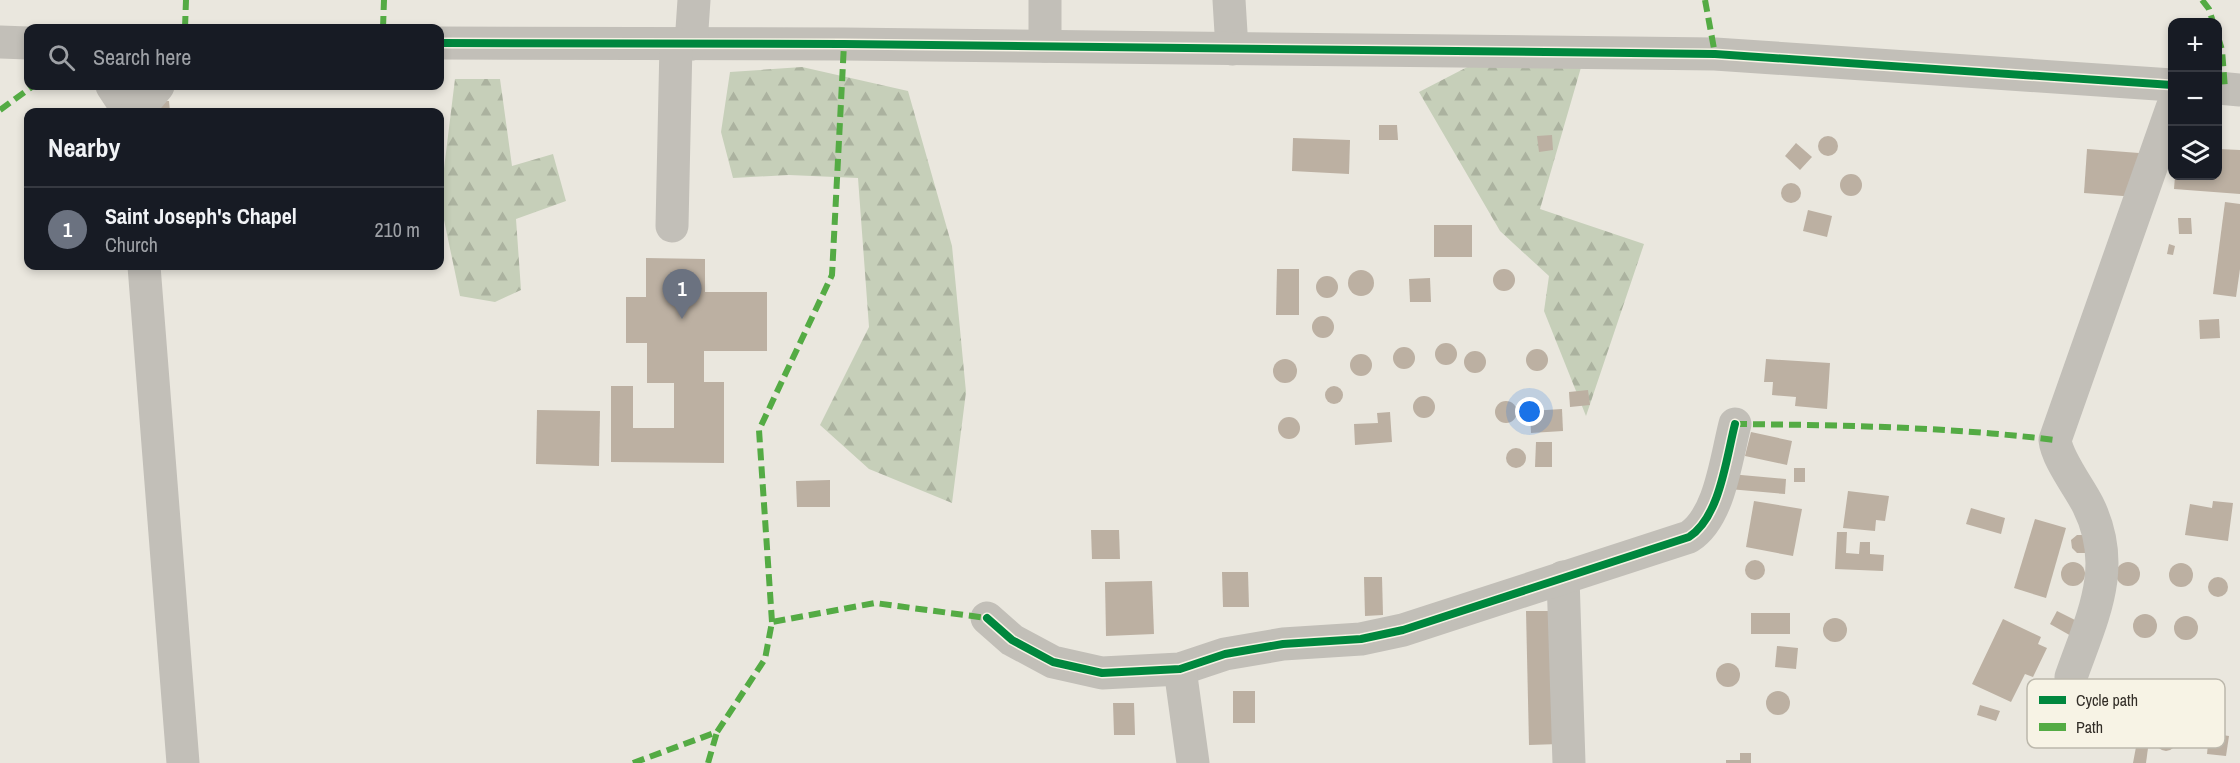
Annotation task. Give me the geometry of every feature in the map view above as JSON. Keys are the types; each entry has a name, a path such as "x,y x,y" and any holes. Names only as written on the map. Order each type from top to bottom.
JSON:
{"street":[{"path":"672,226 684,44 694,0"},
{"path":"1045,0 1045,46"},
{"path":"1229,0 1232,49"},
{"path":"0,42 24,42"},
{"path":"444,43 1045,46 1715,54 2168,85"},
{"path":"2222,88 2240,90"},
{"path":"115,90 126,108"},
{"path":"139,108 155,90"},
{"path":"2071,677 2099,595 2102,539 2074,477 2059,456 2055,440 2168,119"},
{"path":"144,270 183,763"},
{"path":"987,618 1012,640 1053,662 1102,673 1180,669 1225,654 1283,644 1361,639 1403,630 1668,545 1701,530 1713,509 1735,424"},
{"path":"1563,578 1569,763"},
{"path":"1180,669 1193,763"}],"green space":[{"path":"1475,63 1582,64 1540,209 1644,244 1586,416 1544,311 1549,276 1500,231 1419,92"},
{"path":"802,67 908,91 952,246 966,392 952,503 869,469 820,425 869,327 858,178 789,175 733,178 721,132 730,72"},
{"path":"455,79 500,79 512,166 553,154 566,201 516,219 521,290 495,302 460,296 444,220 444,168"}],"building":[{"path":"159,101 169,101 170,108 159,108"},
{"path":"1379,125 1397,125 1398,140 1379,140"},
{"path":"1552,135 1553,150 1539,152 1537,136"},
{"path":"1828,136 1835,139 1838,146 1835,153 1828,156 1821,153 1818,146 1821,139"},
{"path":"1293,138 1350,140 1349,174 1292,171"},
{"path":"1796,143 1812,157 1800,170 1785,156"},
{"path":"2087,149 2139,153 2136,197 2084,193"},
{"path":"2222,149 2240,150 2240,194 2174,189 2175,180 2222,180"},
{"path":"1847,174 1855,174 1862,181 1862,189 1855,196 1847,196 1840,189 1840,181"},
{"path":"1791,183 1798,186 1801,193 1798,200 1791,203 1784,200 1781,193 1784,186"},
{"path":"2225,202 2240,204 2240,269 2236,297 2213,294"},
{"path":"1808,210 1832,216 1827,237 1803,231"},
{"path":"2178,218 2191,218 2192,234 2179,234"},
{"path":"1434,225 1472,225 1472,257 1434,257"},
{"path":"2169,244 2175,246 2173,255 2167,254"},
{"path":"646,258 705,259 705,292 767,292 767,351 704,351 704,382 724,382 724,463 611,462 611,386 633,386 633,428 674,428 674,383 647,383 647,343 626,343 626,297 646,297"},
{"path":"1277,269 1299,269 1299,315 1276,315"},
{"path":"1500,269 1508,269 1515,276 1515,284 1508,291 1500,291 1493,284 1493,276"},
{"path":"1361,270 1370,274 1374,283 1370,292 1361,296 1352,292 1348,283 1352,274"},
{"path":"1323,276 1331,276 1338,283 1338,291 1331,298 1323,298 1316,291 1316,283"},
{"path":"1430,278 1431,302 1410,302 1409,279"},
{"path":"1319,316 1327,316 1334,323 1334,331 1327,338 1319,338 1312,331 1312,323"},
{"path":"2219,319 2220,338 2200,339 2199,320"},
{"path":"1442,343 1450,343 1457,350 1457,358 1450,365 1442,365 1435,358 1435,350"},
{"path":"1400,347 1408,347 1415,354 1415,362 1408,369 1400,369 1393,362 1393,354"},
{"path":"1533,349 1541,349 1548,356 1548,364 1541,371 1533,371 1526,364 1526,356"},
{"path":"1471,351 1479,351 1486,358 1486,366 1479,373 1471,373 1464,366 1464,358"},
{"path":"1357,354 1365,354 1372,361 1372,369 1365,376 1357,376 1350,369 1350,361"},
{"path":"1285,359 1293,363 1297,371 1293,379 1285,383 1277,379 1273,371 1277,363"},
{"path":"1766,359 1830,363 1827,409 1795,406 1796,397 1772,395 1773,382 1764,382"},
{"path":"1334,386 1340,389 1343,395 1340,401 1334,404 1328,401 1325,395 1328,389"},
{"path":"1588,390 1590,405 1570,407 1569,392"},
{"path":"1420,396 1428,396 1435,403 1435,411 1428,418 1420,418 1413,411 1413,403"},
{"path":"1502,401 1510,401 1517,408 1517,416 1510,423 1502,423 1495,416 1495,408"},
{"path":"1562,409 1563,431 1531,433 1530,411"},
{"path":"537,410 600,411 599,466 536,464"},
{"path":"1390,412 1392,442 1355,445 1354,424 1378,423 1377,413"},
{"path":"1285,417 1293,417 1300,424 1300,432 1293,439 1285,439 1278,432 1278,424"},
{"path":"1751,432 1792,441 1787,465 1745,456"},
{"path":"1536,442 1552,442 1552,467 1535,467"},
{"path":"1516,448 1523,451 1526,458 1523,465 1516,468 1509,465 1506,458 1509,451"},
{"path":"1794,468 1805,468 1805,482 1794,482"},
{"path":"1730,474 1786,479 1785,494 1729,489"},
{"path":"830,480 830,507 797,507 796,481"},
{"path":"1848,491 1889,496 1885,521 1876,520 1875,531 1843,528"},
{"path":"1754,501 1802,509 1793,556 1746,547"},
{"path":"2213,501 2233,503 2228,541 2185,535 2190,504 2212,508"},
{"path":"1971,508 2005,518 2001,534 1966,524"},
{"path":"2035,519 2066,528 2046,598 2014,588"},
{"path":"1091,530 1119,530 1120,559 1092,559"},
{"path":"1837,532 1847,532 1846,553 1859,554 1860,542 1870,542 1870,554 1884,555 1883,571 1835,569"},
{"path":"2077,535 2085,535 2085,553 2077,553 2072,548 2071,540"},
{"path":"1755,560 1762,563 1765,570 1762,577 1755,580 1748,577 1745,570 1748,563"},
{"path":"2073,562 2082,565 2085,574 2082,583 2073,586 2064,583 2061,574 2064,565"},
{"path":"2128,562 2137,565 2140,574 2137,583 2128,586 2119,583 2116,574 2119,565"},
{"path":"2181,563 2190,566 2193,575 2190,584 2181,587 2172,584 2169,575 2172,566"},
{"path":"1222,572 1248,572 1249,607 1223,607"},
{"path":"1364,577 1382,577 1383,615 1365,616"},
{"path":"2218,577 2225,580 2228,587 2225,594 2218,597 2211,594 2208,587 2211,580"},
{"path":"1152,581 1154,634 1106,636 1105,582"},
{"path":"1526,611 1556,611 1559,744 1529,745"},
{"path":"2057,611 2081,623 2073,637 2050,624"},
{"path":"1751,613 1790,613 1790,634 1751,634"},
{"path":"2145,614 2154,617 2157,626 2154,635 2145,638 2136,635 2133,626 2136,617"},
{"path":"2186,616 2195,619 2198,628 2195,637 2186,640 2177,637 2174,628 2177,619"},
{"path":"1830,618 1840,618 1847,625 1847,635 1840,642 1830,642 1823,635 1823,625"},
{"path":"2003,619 2041,637 2038,644 2047,648 2033,677 2025,674 2011,702 1972,684"},
{"path":"1777,646 1798,648 1796,669 1775,667"},
{"path":"1728,663 1737,666 1740,675 1737,684 1728,687 1719,684 1716,675 1719,666"},
{"path":"1233,691 1255,691 1255,723 1233,723"},
{"path":"1773,691 1783,691 1790,698 1790,708 1783,715 1773,715 1766,708 1766,698"},
{"path":"1113,703 1134,703 1135,735 1114,735"},
{"path":"1980,705 2000,711 1996,721 1977,715"},
{"path":"2225,735 2229,736 2226,756 2207,754 2208,748 2225,748"},
{"path":"2136,748 2148,748 2146,763 2133,763"},
{"path":"2159,748 2173,748 2166,751"},
{"path":"1740,753 1751,753 1751,763 1726,763 1726,760 1740,760"}],"marked path":[{"path":"185,24 186,0"},
{"path":"383,24 384,0"},
{"path":"1705,0 1715,54"},
{"path":"2202,0 2209,9 2212,18"},
{"path":"772,622 759,430 832,275 844,44"},
{"path":"2222,50 2225,89"},
{"path":"0,110 28,90"},
{"path":"1735,424 1935,429 2055,440"},
{"path":"633,763 717,732 765,659 772,622 875,603 987,618"},
{"path":"708,763 717,732"}],"cycle path":[{"path":"444,43 844,44 1715,54 2168,85"},
{"path":"987,618 1012,640 1053,662 1102,673 1180,669 1225,654 1283,644 1361,639 1403,630 1689,537 1700,528 1715,502 1735,424"}],"place":[{"name":"Saint Joseph's Chapel","path":"682,319"}]}
